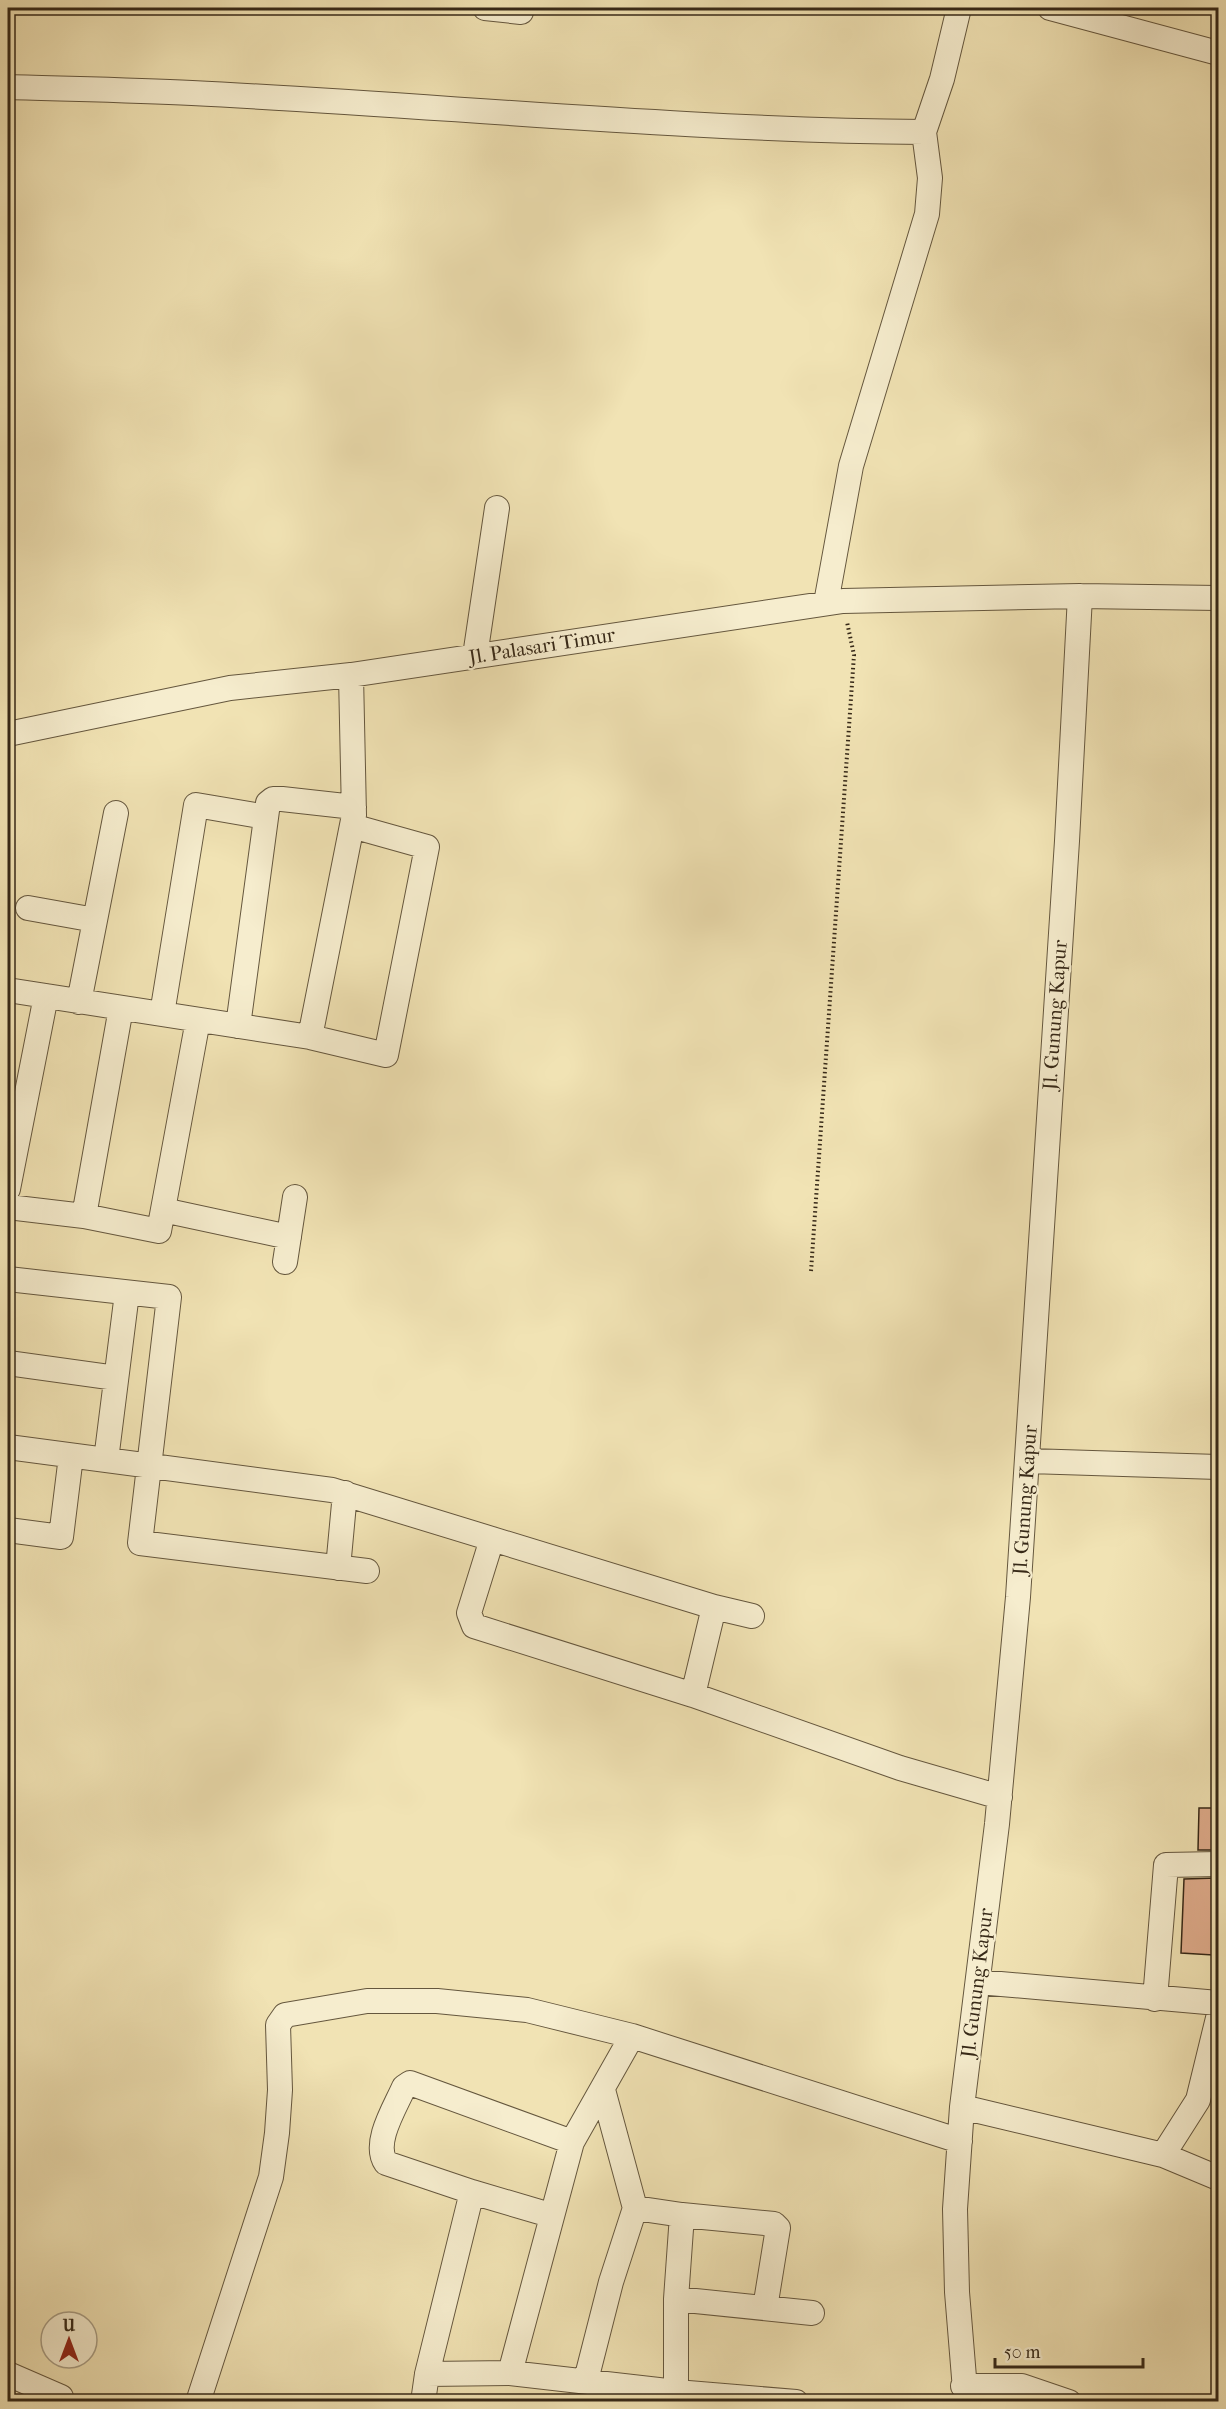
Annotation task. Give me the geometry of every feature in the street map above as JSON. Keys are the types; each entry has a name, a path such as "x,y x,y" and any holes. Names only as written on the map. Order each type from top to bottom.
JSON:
{"street":[{"path":"485,8 521,12"},
{"path":"835,602 851,466 927,214 930,178 924,132 942,79 959,8"},
{"path":"1050,8 1218,53"},
{"path":"8,87 192,93 505,114 821,131 924,132"},
{"path":"475,656 497,508"},
{"name":"Jl. Palasari Timur","path":"8,734 230,688 351,675 835,602 1080,596 1218,598"},
{"name":"Jl. Gunung Kapur","path":"965,2394 955,2209 962,2107 1000,1797 1029,1461 1080,596"},
{"path":"310,1037 353,816 351,675"},
{"path":"14,991 79,1002 310,1037 386,1055 426,847 353,816 273,799 268,803 238,1026"},
{"path":"162,1014 196,805 266,818"},
{"path":"79,1002 116,813"},
{"path":"28,908 95,920"},
{"path":"8,1189 46,996"},
{"path":"84,1216 121,1008"},
{"path":"8,1207 84,1216 159,1231 198,1020"},
{"path":"285,1262 295,1197"},
{"path":"163,1210 289,1237"},
{"path":"8,1279 170,1297 140,1543 367,1571"},
{"path":"106,1460 127,1293"},
{"path":"8,1363 116,1378"},
{"path":"8,1447 345,1493 714,1607 752,1616"},
{"path":"8,1530 61,1536 71,1456"},
{"path":"1029,1461 1218,1467"},
{"path":"338,1568 345,1493"},
{"path":"492,1539 469,1613 474,1626 693,1695 900,1768 1000,1797"},
{"path":"693,1695 714,1607"},
{"path":"1155,1999 1166,1865 1218,1864"},
{"path":"978,1982 1218,2003"},
{"path":"198,2402 271,2177 278,2133 280,2090 278,2025 281,2017 367,2001 437,2001 527,2010 632,2036 960,2141"},
{"path":"1162,2155 1198,2100 1218,2018"},
{"path":"510,2373 550,2215 572,2142 632,2036"},
{"path":"550,2215 386,2163 383,2158 383,2138 407,2084 572,2142"},
{"path":"586,2380 611,2282 635,2208 603,2090"},
{"path":"962,2107 1162,2155 1218,2178"},
{"path":"423,2402 426,2374 472,2192"},
{"path":"635,2208 774,2224 778,2228 765,2308"},
{"path":"675,2397 676,2299 682,2215"},
{"path":"676,2299 812,2313"},
{"path":"426,2374 510,2373 586,2380 617,2394 796,2402"},
{"path":"8,2374 62,2397"},
{"path":"965,2394 1022,2386 1069,2402"}],"path":[{"path":"811,1271 854,655 835,602"}],"building":[{"path":"1199,1808 1218,1808 1218,1850 1198,1850"},
{"path":"1217,1878 1213,1955 1181,1953 1184,1879"}]}
